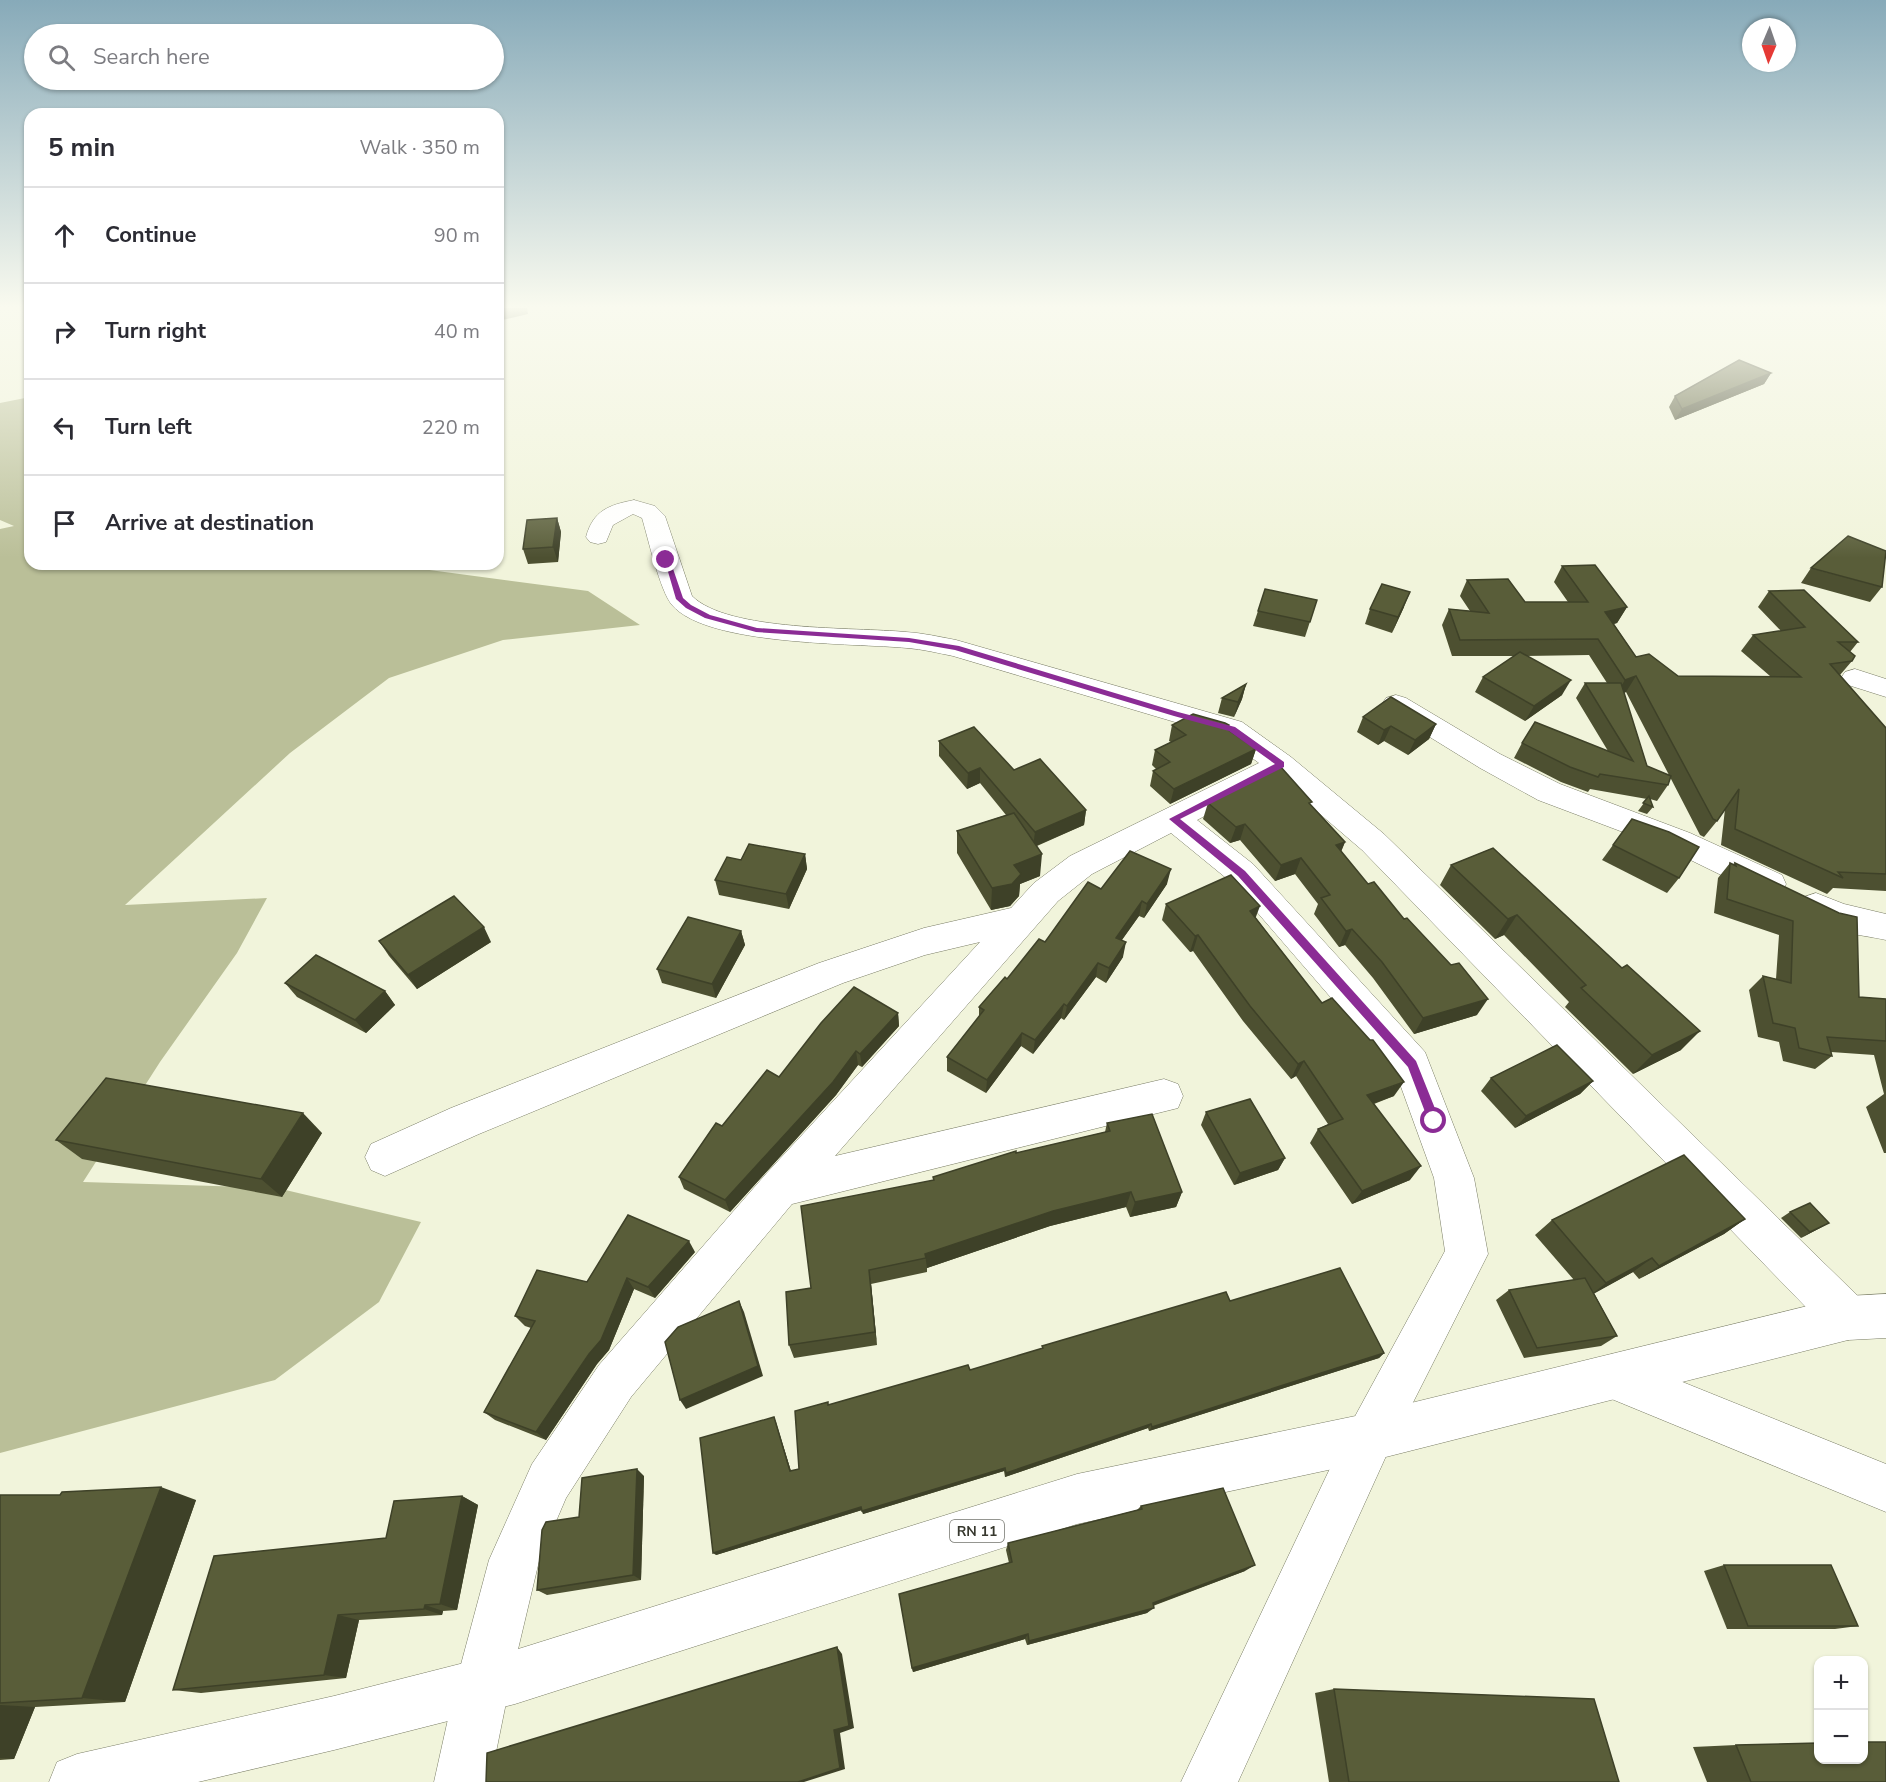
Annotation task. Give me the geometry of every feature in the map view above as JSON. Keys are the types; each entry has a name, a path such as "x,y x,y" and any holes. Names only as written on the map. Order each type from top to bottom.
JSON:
{"street":[{"path":"598,537 602,522 622,508 634,506 648,510 653,516 680,599 688,607 708,616 756,630 909,640 956,648 1232,729 1281,764 1373,842 1867,1317"},
{"path":"1855,678 1886,688"},
{"path":"1390,700 1490,761 1549,792 1679,841 1837,916 1886,927"},
{"path":"462,1782 483,1683 514,1560 549,1480 615,1381 780,1188 1046,892 1082,865 1281,764"},
{"path":"1174,819 1242,873 1412,1064 1454,1178 1467,1254 1370,1437 1209,1782"},
{"path":"385,1157 465,1121 831,973 924,942 1022,919"},
{"path":"780,1188 1164,1096"},
{"name":"RN 11","path":"77,1782 334,1723 483,1683 515,1677 1077,1499 1370,1437 1867,1317"},
{"path":"1613,1377 1886,1488"}],"green space":[{"path":"24,398 24,570 430,570 588,591 640,625 503,640 389,678 290,753 125,905 267,898 237,953 160,1062 83,1182 277,1188 421,1222 379,1302 275,1380 0,1453 0,529 14,526 0,520 0,403"}],"building":[{"path":"1684,391 1726,391 1682,409 1675,396"},
{"path":"557,518 553,547 523,549 527,520"},
{"path":"1848,536 1886,551 1882,587 1811,568"},
{"path":"1595,565 1627,607 1605,612 1636,657 1649,654 1678,676 1801,677 1753,635 1805,627 1769,591 1804,590 1858,642 1838,642 1855,656 1852,661 1830,664 1886,728 1886,874 1838,872 1843,878 1735,829 1739,789 1717,821 1713,819 1636,676 1625,680 1598,639 1460,640 1449,609 1489,613 1467,580 1508,579 1525,602 1588,602 1562,566"},
{"path":"1382,584 1410,592 1398,617 1370,609"},
{"path":"1265,589 1317,600 1310,622 1258,611"},
{"path":"1520,652 1571,680 1534,706 1483,677"},
{"path":"1585,683 1621,683 1647,766 1671,776 1668,785 1600,774 1598,777 1570,767 1522,743 1535,722 1633,761"},
{"path":"1246,684 1238,702 1222,698"},
{"path":"1391,697 1436,724 1415,740 1391,726 1384,730 1363,717"},
{"path":"1193,714 1229,725 1227,729 1256,749 1174,789 1153,771 1170,762 1155,750 1186,735 1172,725"},
{"path":"974,727 1014,770 1040,759 1086,810 1035,832 980,768 968,773 939,741"},
{"path":"1280,766 1312,802 1309,803 1345,842 1336,845 1368,884 1374,882 1404,919 1407,918 1451,965 1459,963 1488,999 1423,1018 1382,962 1352,929 1346,931 1321,898 1330,895 1301,858 1281,865 1245,824 1236,827 1208,803"},
{"path":"1649,796 1653,807 1643,803"},
{"path":"1014,813 1042,854 1014,865 1021,874 1012,884 992,888 957,831"},
{"path":"1632,819 1669,832 1699,847 1679,878 1613,845"},
{"path":"749,844 805,854 786,894 715,880 727,857 741,860"},
{"path":"1493,848 1622,968 1627,965 1700,1031 1652,1055 1581,988 1586,985 1517,915 1508,919 1451,865"},
{"path":"1130,851 1171,869 1147,904 1142,901 1116,938 1126,942 1109,968 1098,963 1067,1006 1064,1004 1035,1040 1022,1033 987,1080 947,1057 984,1010 979,1007 1005,977 1007,979 1039,939 1045,942 1088,882 1101,889"},
{"path":"1730,863 1736,866 1735,863 1839,913 1857,917 1859,997 1886,999 1886,1041 1827,1037 1832,1056 1799,1048 1795,1028 1773,1023 1763,976 1791,983 1793,921 1727,899"},
{"path":"1231,875 1260,906 1250,911 1322,1003 1332,998 1370,1040 1373,1040 1404,1082 1367,1095 1421,1166 1362,1191 1318,1129 1343,1119 1304,1061 1298,1064 1250,1006 1198,935 1195,936 1166,904"},
{"path":"454,896 484,927 408,975 379,941"},
{"path":"688,917 741,931 712,984 657,969"},
{"path":"316,955 385,991 355,1020 285,983"},
{"path":"854,987 898,1013 860,1054 856,1051 833,1082 725,1200 679,1177 716,1123 722,1126 767,1070 779,1077 821,1023"},
{"path":"1557,1045 1593,1081 1526,1116 1491,1078"},
{"path":"106,1078 303,1113 261,1179 56,1140"},
{"path":"1250,1099 1285,1158 1240,1173 1206,1112"},
{"path":"1152,1114 1182,1192 1135,1202 1131,1192 1053,1211 925,1254 926,1258 869,1270 875,1332 789,1345 786,1292 811,1288 801,1206 934,1180 933,1177 1016,1151 1016,1153 1110,1131 1107,1123"},
{"path":"1684,1155 1745,1219 1659,1266 1652,1258 1606,1283 1552,1220"},
{"path":"1810,1203 1829,1223 1810,1232 1790,1212"},
{"path":"628,1215 689,1241 648,1287 627,1278 601,1340 536,1432 484,1412 535,1321 515,1316 537,1270 587,1282"},
{"path":"1340,1268 1384,1353 1152,1427 1151,1424 1006,1473 1005,1468 862,1511 861,1507 713,1553 700,1438 774,1417 790,1471 799,1469 795,1411 828,1402 828,1405 968,1365 970,1370 1043,1348 1042,1346 1226,1292 1230,1301"},
{"path":"1585,1278 1617,1336 1537,1348 1509,1290"},
{"path":"739,1301 758,1366 680,1400 665,1342 678,1327"},
{"path":"637,1469 633,1575 537,1590 542,1530 546,1522 579,1517 582,1478"},
{"path":"161,1487 82,1698 0,1703 0,1495 60,1495 62,1492"},
{"path":"1223,1488 1255,1565 1153,1603 1154,1608 1029,1641 1028,1634 912,1668 899,1594 1012,1562 1008,1543 1142,1509 1141,1506"},
{"path":"462,1496 440,1604 425,1605 424,1609 338,1615 324,1675 173,1690 214,1556 386,1538 394,1501"},
{"path":"1724,1565 1831,1565 1858,1626 1748,1626"},
{"path":"837,1647 849,1726 834,1730 840,1768 798,1782 486,1782 487,1753"},
{"path":"1334,1689 1594,1699 1619,1782 1349,1782"},
{"path":"1868,1742 1886,1742 1886,1782 1751,1782 1736,1745 1814,1743 1814,1764 1868,1764"}],"route":[{"path":"666,560 673,585 680,599 688,607 708,616 756,630 909,640 956,648 1232,729 1281,764 1174,819 1242,873 1412,1064 1434,1121"}]}
